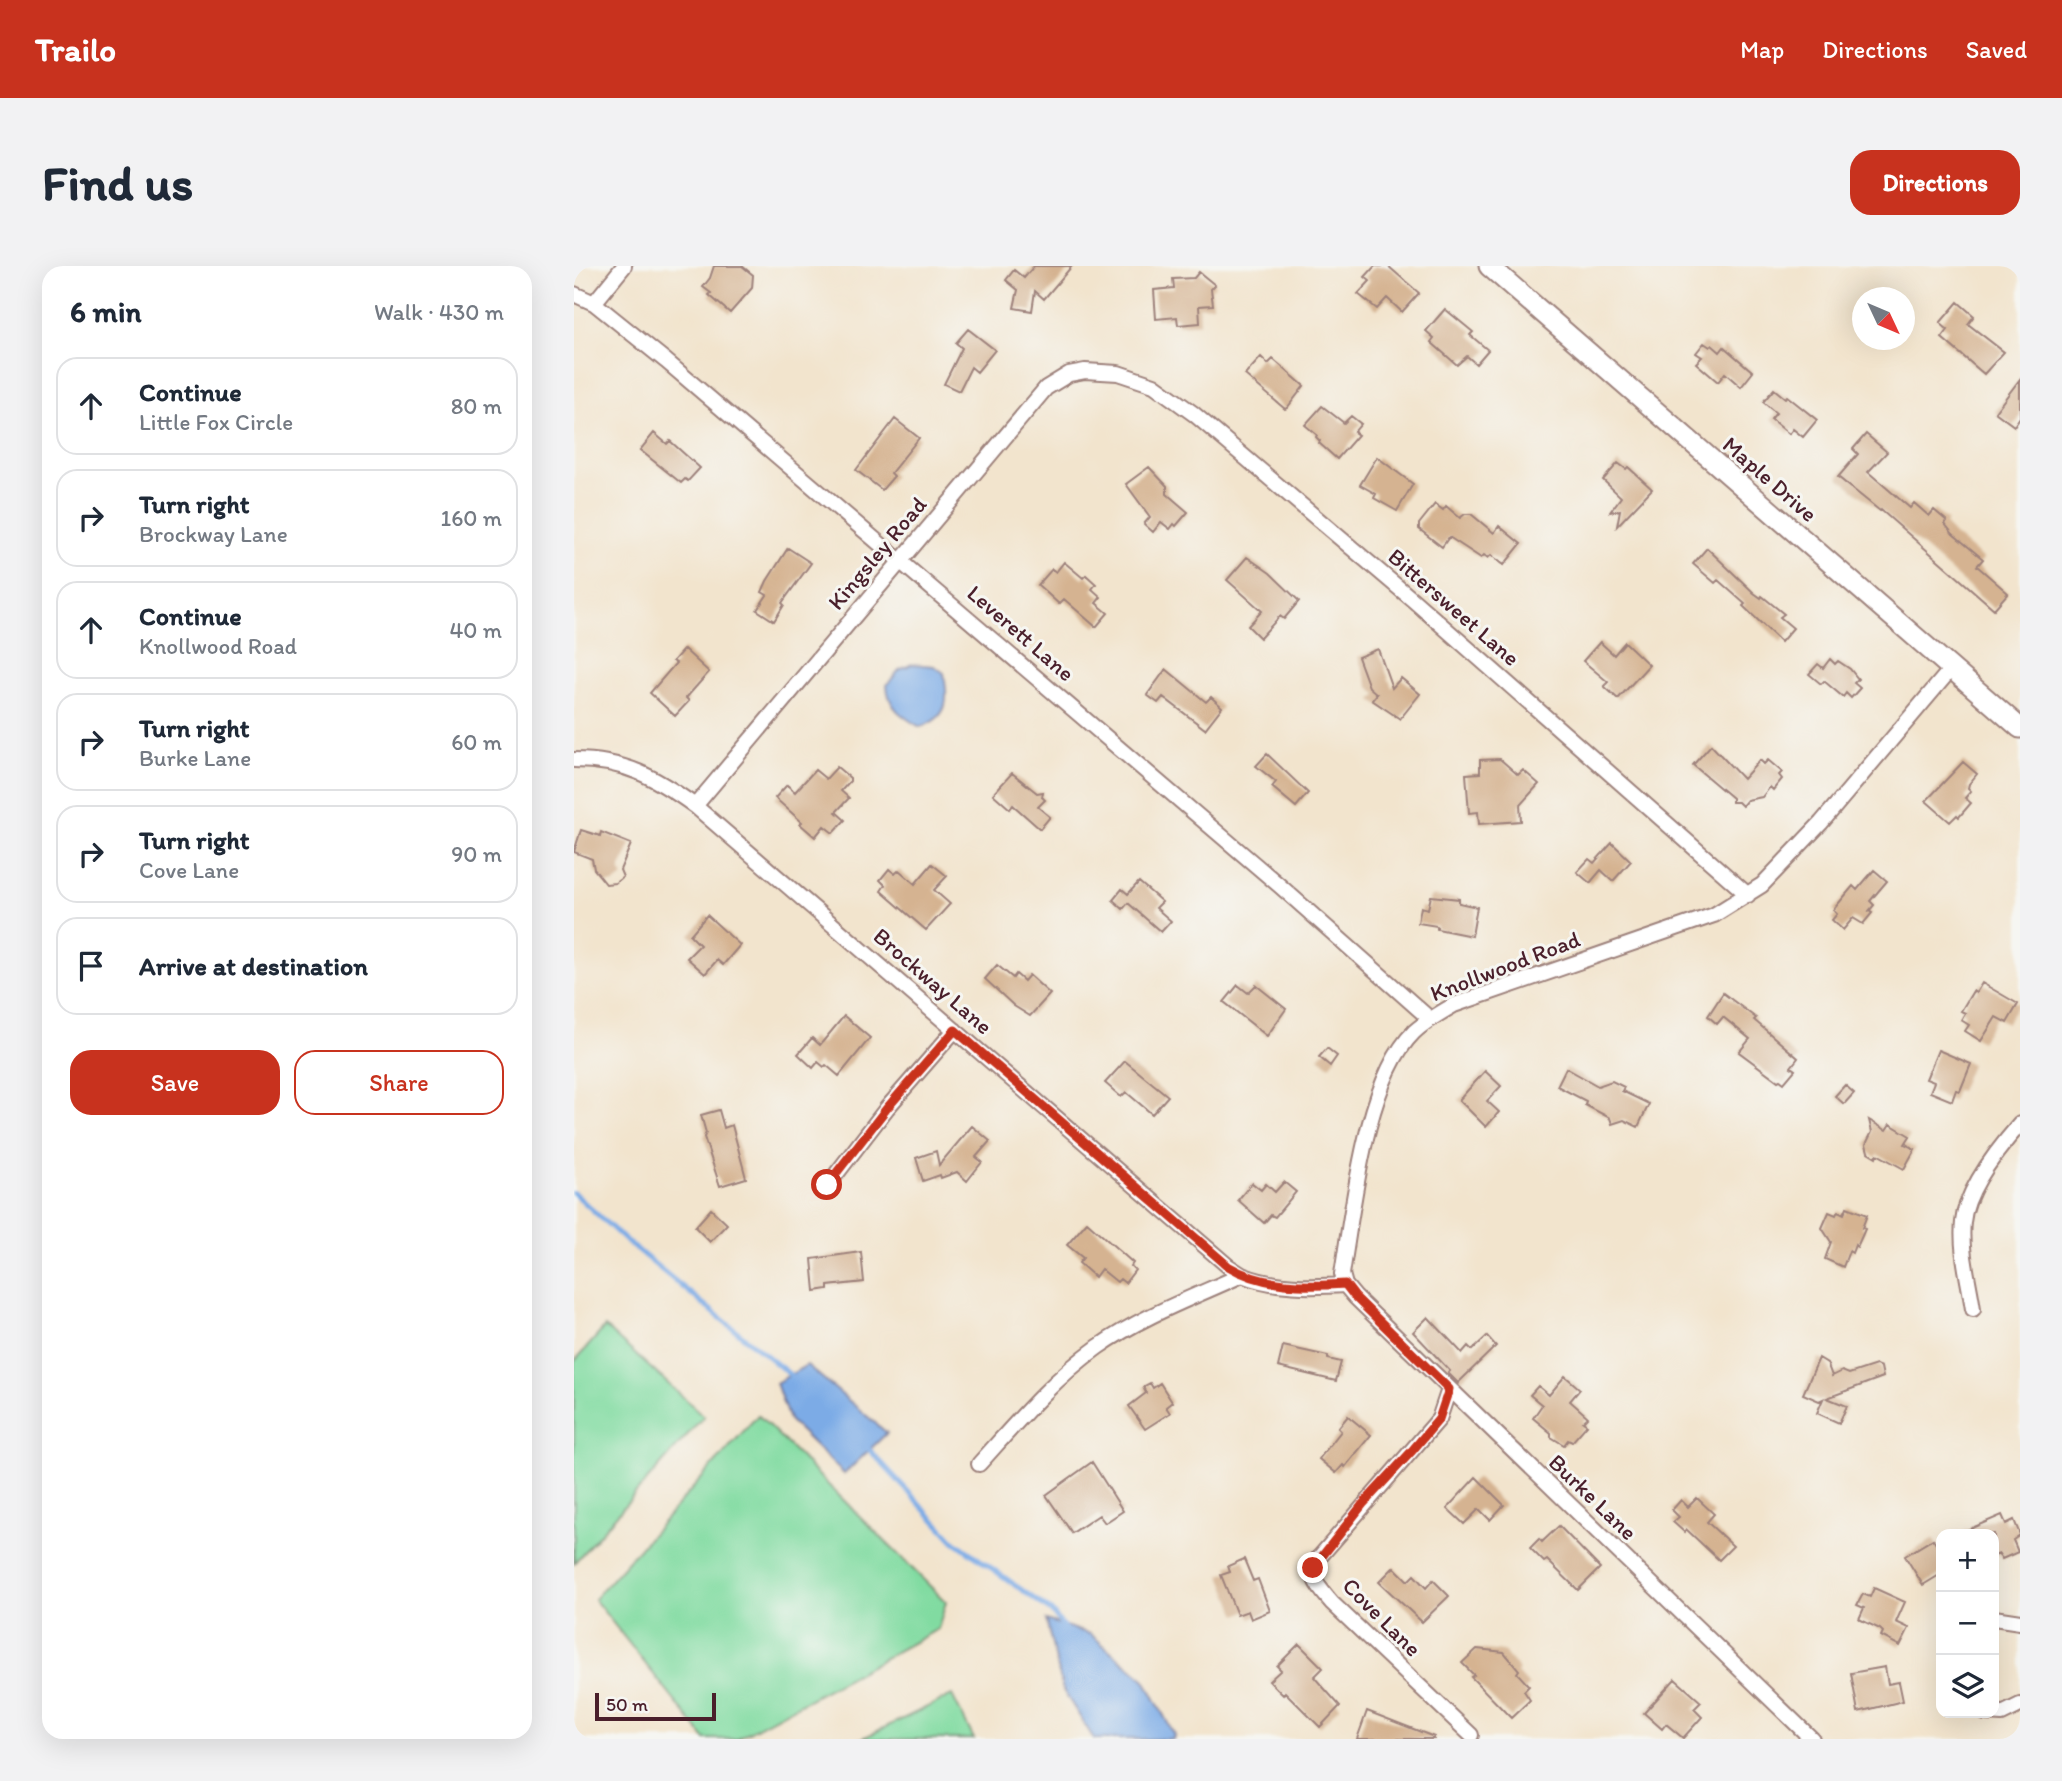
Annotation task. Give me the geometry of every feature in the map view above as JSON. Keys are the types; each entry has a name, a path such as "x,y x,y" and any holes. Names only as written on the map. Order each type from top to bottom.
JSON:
{"street":[{"path":"594,303 624,266"},
{"name":"Maple Drive","path":"1489,266 2020,728"},
{"name":"Leverett Lane","path":"574,294 594,303 666,360 1280,886 1430,1019"},
{"name":"Kingsley Road","path":"695,806 1046,388 1069,374 1085,371 1118,373"},
{"name":"Bittersweet Lane","path":"1118,373 1154,385 1195,415 1423,610 1748,895"},
{"name":"Knollwood Road","path":"1345,1284 1342,1274 1364,1146 1386,1074 1412,1033 1454,1005 1714,915 1748,895 1762,885 1821,823 1951,669"},
{"name":"Brockway Lane","path":"574,760 596,761 639,771 669,787 695,806 1228,1266 1242,1275"},
{"path":"827,1185 887,1108 955,1030"},
{"path":"1973,1309 1963,1242 1963,1219 1981,1175 2020,1125"},
{"path":"979,1464 1021,1417 1079,1362 1101,1345 1159,1312 1242,1275 1252,1279 1307,1287 1345,1284"},
{"name":"Burke Lane","path":"1345,1284 1449,1389 1812,1739"},
{"name":"Cove Lane","path":"1449,1389 1439,1419 1363,1504 1313,1568 1315,1580 1332,1604 1471,1735"},
{"path":"1999,1619 2020,1622"},
{"path":"1999,1714 2020,1705"}],"green space":[{"path":"605,1327 704,1416 574,1563 574,1362"},
{"path":"758,1415 946,1602 938,1629 736,1739 705,1739 594,1599"},
{"path":"952,1695 974,1739 861,1739"}],"water":[{"path":"912,664 934,666 944,673 946,699 942,713 920,727 897,711 888,693 887,685 899,670"},
{"path":"807,1365 887,1433 844,1474 789,1420 776,1383"},
{"path":"1046,1620 1090,1634 1145,1680 1174,1735 1173,1739 1094,1739 1063,1690"}],"building":[{"path":"714,266 742,266 753,275 752,288 730,313 703,287"},
{"path":"1034,266 1072,266 1044,299 1035,291 1032,311 1014,308 1018,290 1006,280 1014,270 1024,278"},
{"path":"1375,266 1388,266 1419,293 1402,312 1387,298 1377,309 1358,294 1370,281 1365,277"},
{"path":"1199,272 1215,285 1211,289 1213,305 1199,306 1200,323 1178,325 1177,317 1156,319 1154,290 1174,288 1173,279 1194,278"},
{"path":"1958,302 1974,316 1968,324 2004,352 1984,374 1942,338 1948,330 1940,323"},
{"path":"1445,309 1473,332 1470,335 1488,350 1476,364 1467,356 1457,365 1431,342 1434,338 1426,331"},
{"path":"968,329 995,350 977,372 971,367 959,391 944,384 962,348 956,343"},
{"path":"1704,343 1710,347 1712,345 1720,352 1724,347 1753,372 1741,387 1725,373 1718,382 1696,363 1702,357 1696,353"},
{"path":"1261,357 1268,364 1273,359 1304,386 1285,409 1245,375"},
{"path":"2020,379 2020,417 2014,426 1995,412"},
{"path":"1774,389 1817,420 1803,437 1793,429 1789,434 1771,419 1776,413 1763,402"},
{"path":"1322,406 1344,423 1351,416 1361,424 1354,432 1358,435 1337,459 1319,443 1317,435 1305,425"},
{"path":"895,419 919,438 891,473 894,476 882,490 856,470"},
{"path":"654,433 667,444 670,441 700,468 688,481 685,479 681,483 640,450"},
{"path":"1866,434 1887,452 1868,472 1910,508 1914,503 1929,516 1934,510 1947,521 1945,524 1953,534 1983,559 1977,566 2008,593 1994,609 1881,510 1838,477 1858,454 1853,449"},
{"path":"1377,457 1413,484 1397,511 1374,498 1376,494 1360,485"},
{"path":"1618,463 1626,469 1628,467 1652,489 1617,526 1620,510 1610,512 1621,497 1603,480"},
{"path":"1149,467 1167,486 1167,494 1188,512 1170,529 1161,522 1153,532 1144,524 1150,517 1126,484"},
{"path":"1435,504 1443,510 1446,506 1460,518 1471,514 1494,533 1499,526 1521,544 1504,565 1491,555 1481,558 1449,537 1442,547 1419,529 1419,524"},
{"path":"788,548 811,563 782,603 784,605 774,621 757,610 767,595 762,592 767,581"},
{"path":"1707,548 1754,593 1761,598 1762,596 1784,614 1780,617 1793,628 1781,642 1718,580 1715,583 1693,564"},
{"path":"1247,557 1270,573 1299,601 1284,619 1280,616 1260,638 1248,626 1262,611 1227,580"},
{"path":"1064,562 1083,578 1086,575 1096,584 1092,589 1101,597 1096,603 1108,613 1096,627 1064,599 1059,604 1038,585 1052,569 1056,572"},
{"path":"1600,642 1614,655 1625,642 1649,665 1618,699 1604,686 1608,682 1583,661"},
{"path":"684,649 709,672 686,698 689,701 675,716 650,693 676,663 673,661"},
{"path":"1378,649 1392,688 1401,678 1420,694 1400,719 1372,700 1377,694 1369,687 1358,657"},
{"path":"1830,659 1835,664 1838,661 1850,669 1858,679 1854,683 1860,688 1851,698 1846,693 1843,697 1824,681 1821,684 1809,674 1818,664 1823,668"},
{"path":"1166,669 1206,702 1211,697 1222,707 1205,729 1163,697 1158,703 1147,695"},
{"path":"1711,745 1743,779 1760,760 1764,764 1768,760 1782,772 1779,775 1782,779 1773,790 1770,787 1762,797 1747,800 1742,806 1738,802 1732,802 1732,798 1693,765"},
{"path":"1267,754 1308,793 1296,807 1272,787 1276,782 1256,766"},
{"path":"1500,759 1518,775 1523,770 1539,784 1520,805 1521,821 1479,824 1478,812 1469,813 1466,774 1480,773 1480,760"},
{"path":"1963,762 1977,774 1969,784 1971,791 1965,798 1971,803 1959,817 1957,815 1950,822 1926,801"},
{"path":"837,767 850,778 841,791 849,798 836,812 845,820 833,833 824,826 815,837 775,798 787,785 795,792 815,770 826,779"},
{"path":"1012,773 1037,793 1043,792 1042,797 1045,800 1038,807 1050,817 1040,829 1013,805 1010,809 993,794"},
{"path":"581,830 600,836 601,832 631,844 620,870 623,877 615,883 606,884 594,869 592,859 574,852"},
{"path":"1612,843 1631,861 1613,881 1601,870 1590,883 1577,872 1589,859 1594,863"},
{"path":"932,864 947,876 934,890 950,904 926,930 881,891 885,885 880,880 889,869 895,874 899,870 915,884"},
{"path":"1874,870 1887,881 1870,901 1874,905 1869,911 1872,913 1863,924 1853,918 1843,930 1832,920 1837,914 1833,910 1853,886 1857,890"},
{"path":"1139,882 1162,902 1156,908 1171,921 1161,932 1128,903 1123,909 1113,900 1122,889 1128,894"},
{"path":"1431,896 1459,899 1459,903 1477,907 1472,936 1418,923 1421,907 1428,909"},
{"path":"707,915 740,945 723,965 717,960 705,974 687,958 700,945 690,935"},
{"path":"997,965 1013,978 1016,974 1024,981 1029,975 1050,994 1030,1016 1014,1006 985,979"},
{"path":"1982,983 2018,1004 2007,1023 1996,1017 1981,1041 1965,1031 1969,1025 1961,1020 1965,1013 1961,1011 1973,991 1976,993"},
{"path":"1238,985 1248,993 1256,985 1286,1009 1267,1036 1224,1002"},
{"path":"1723,993 1756,1018 1754,1020 1798,1058 1791,1067 1795,1070 1784,1083 1739,1052 1750,1039 1723,1017 1717,1024 1708,1016"},
{"path":"844,1016 870,1038 839,1076 818,1062 813,1068 798,1054 812,1038 820,1045"},
{"path":"1327,1048 1337,1056 1330,1066 1319,1057"},
{"path":"1938,1050 1971,1064 1960,1091 1956,1090 1952,1101 1930,1092 1934,1082 1926,1079"},
{"path":"1125,1061 1168,1096 1152,1114 1126,1092 1121,1097 1105,1083"},
{"path":"1566,1068 1598,1086 1612,1081 1624,1087 1622,1091 1649,1104 1638,1127 1624,1120 1612,1124 1610,1118 1585,1105 1586,1101 1557,1086"},
{"path":"1485,1071 1501,1086 1487,1101 1499,1112 1486,1127 1459,1100"},
{"path":"1845,1085 1854,1093 1844,1104 1835,1096"},
{"path":"719,1110 724,1128 732,1125 746,1178 720,1186 704,1137 706,1133 701,1115"},
{"path":"1869,1120 1886,1130 1890,1124 1910,1136 1905,1144 1915,1149 1904,1169 1868,1152 1866,1144 1872,1132"},
{"path":"972,1126 990,1141 976,1157 982,1162 967,1181 957,1172 923,1181 916,1158 936,1151 939,1165"},
{"path":"1284,1182 1296,1192 1275,1217 1271,1215 1264,1223 1238,1200 1252,1183 1261,1190 1266,1184 1275,1192"},
{"path":"1847,1207 1867,1215 1862,1228 1865,1229 1857,1247 1855,1245 1852,1253 1849,1251 1843,1267 1825,1259 1831,1242 1822,1228 1829,1212 1836,1215 1838,1211 1844,1214"},
{"path":"711,1209 727,1224 710,1242 695,1227"},
{"path":"1087,1222 1133,1263 1131,1266 1135,1270 1125,1283 1120,1279 1117,1282 1101,1269 1095,1277 1079,1263 1083,1258 1067,1245"},
{"path":"861,1252 864,1282 828,1286 828,1289 815,1291 812,1259"},
{"path":"1428,1317 1462,1353 1468,1346 1472,1350 1487,1336 1496,1346 1458,1383 1413,1332"},
{"path":"1283,1346 1328,1356 1328,1359 1341,1362 1336,1381 1278,1367"},
{"path":"1819,1358 1827,1363 1832,1376 1842,1371 1849,1374 1876,1365 1881,1367 1883,1377 1827,1398 1847,1406 1839,1423 1817,1413 1823,1399 1819,1401 1803,1394"},
{"path":"1565,1376 1580,1389 1570,1401 1588,1417 1583,1422 1587,1425 1572,1442 1568,1440 1564,1445 1551,1437 1551,1433 1533,1418 1542,1405 1530,1395 1538,1386 1549,1395"},
{"path":"1150,1383 1153,1388 1160,1383 1172,1402 1166,1407 1170,1413 1145,1429 1129,1406 1146,1393 1143,1387"},
{"path":"1348,1416 1371,1435 1345,1467 1343,1465 1336,1473 1319,1459 1341,1431 1338,1428"},
{"path":"1092,1462 1123,1511 1105,1523 1099,1515 1072,1533 1046,1495"},
{"path":"1476,1477 1504,1505 1490,1520 1479,1509 1464,1524 1448,1509"},
{"path":"1697,1498 1714,1514 1707,1522 1733,1546 1719,1560 1686,1529 1684,1532 1673,1522 1679,1517 1672,1510 1681,1500 1688,1507"},
{"path":"2002,1515 2006,1524 2014,1520 2020,1535 2013,1540 2018,1552 2002,1559 1999,1554 1999,1529 1970,1529"},
{"path":"1559,1526 1600,1568 1578,1590 1547,1560 1544,1562 1530,1548 1539,1539 1542,1542"},
{"path":"1933,1539 1936,1544 1936,1577 1923,1585 1905,1556"},
{"path":"1244,1559 1253,1581 1258,1579 1270,1611 1251,1619 1248,1611 1237,1615 1221,1575 1230,1572 1228,1566"},
{"path":"1394,1567 1408,1581 1414,1575 1426,1588 1433,1580 1449,1596 1422,1622 1379,1582"},
{"path":"1874,1588 1905,1602 1896,1622 1909,1628 1900,1646 1881,1636 1883,1632 1880,1629 1859,1619 1864,1608 1857,1605 1863,1594 1870,1597"},
{"path":"1299,1644 1323,1668 1314,1677 1340,1706 1320,1727 1285,1692 1283,1695 1269,1681 1281,1670 1277,1666"},
{"path":"1477,1649 1504,1652 1529,1686 1524,1691 1530,1700 1511,1718 1471,1677 1474,1675 1462,1663"},
{"path":"1885,1667 1888,1684 1899,1682 1903,1701 1858,1712 1851,1673"},
{"path":"1675,1679 1701,1702 1694,1709 1702,1717 1683,1738 1666,1724 1662,1729 1644,1713"},
{"path":"1367,1711 1434,1737 1434,1739 1357,1739"}],"waterway":[{"path":"574,1193 625,1240 794,1378"},
{"path":"865,1445 954,1541 1051,1611 1065,1629"}],"route":[{"path":"827,1185 887,1108 955,1030 1228,1266 1252,1279 1307,1287 1345,1284 1449,1389 1439,1419 1363,1504 1313,1568"}]}
